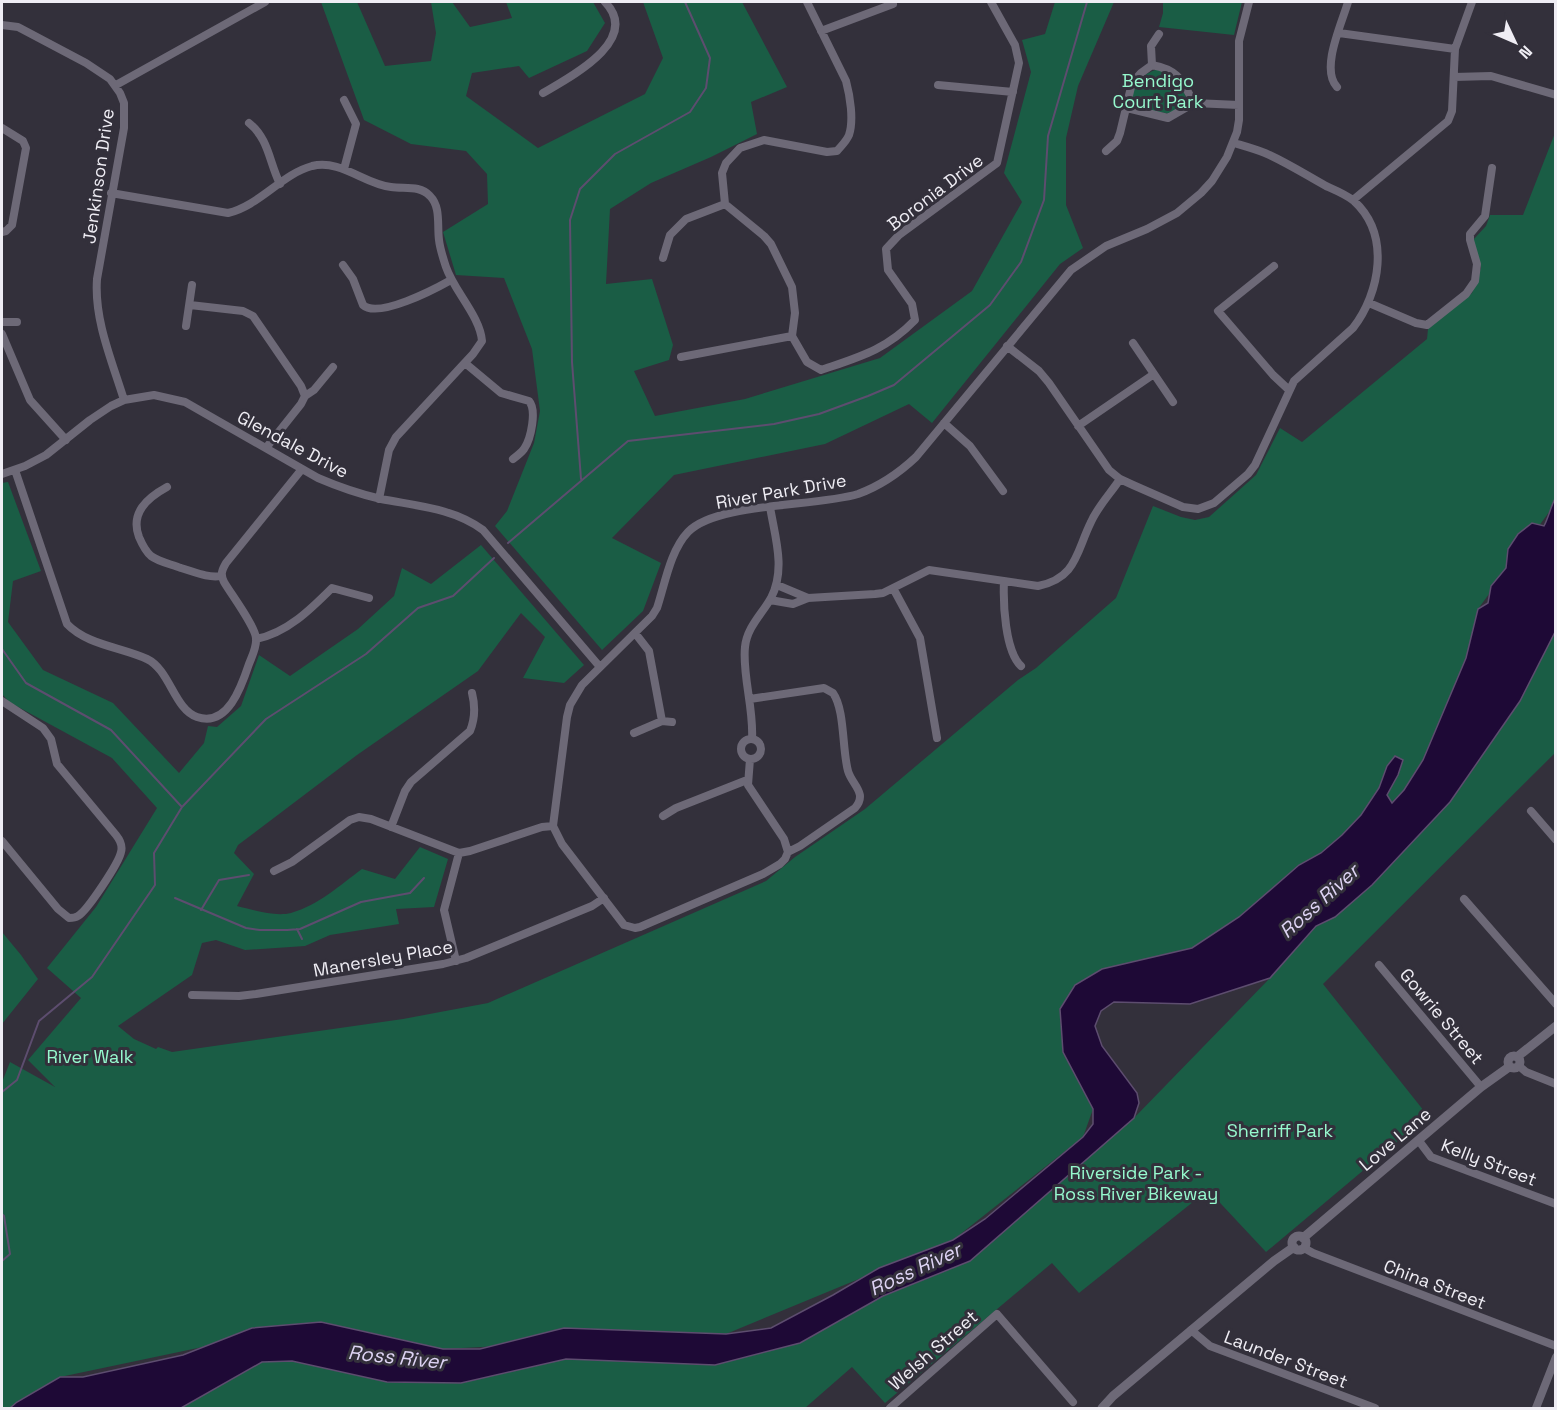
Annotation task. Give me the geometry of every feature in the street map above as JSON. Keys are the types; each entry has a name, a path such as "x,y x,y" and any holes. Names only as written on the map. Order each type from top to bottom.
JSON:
{"street":[{"path":"116,85 265,2"},
{"path":"543,93 582,69 604,48 612,35 615,22 614,14 605,2"},
{"path":"681,357 792,336 795,313 792,287 788,276 771,244 764,236 725,204 722,173 726,163 740,148 764,140 827,152 837,151 847,139 850,124 849,93 846,81 807,2"},
{"name":"Boronia Drive","path":"792,336 807,362 821,370 876,351 903,332 915,320 912,304 888,270 886,249 899,235 997,163 1019,63 1015,45 991,2"},
{"name":"River Park Drive","path":"553,825 570,705 582,686 636,633 657,608 674,554 689,531 699,523 712,518 838,498 873,487 904,467 944,423 1071,270 1106,246 1162,222 1201,193 1221,170 1234,143 1239,120 1239,41 1249,2"},
{"path":"1337,87 1330,75 1332,52 1348,2"},
{"path":"1353,200 1448,121 1452,111 1455,49 1472,2"},
{"path":"821,31 893,4"},
{"name":"Jenkinson Drive","path":"2,25 18,27 102,73 116,85 124,103 125,116 97,279 96,298 99,318 124,400"},
{"path":"1339,33 1455,49"},
{"path":"1152,64 1151,46 1159,34"},
{"path":"1152,64 1178,75 1194,103"},
{"path":"1106,151 1117,141 1132,83 1152,64"},
{"path":"1454,76 1491,76 1556,95"},
{"path":"938,85 1013,92"},
{"path":"344,100 356,124 344,169"},
{"path":"1127,108 1168,118 1177,115 1194,103 1239,105"},
{"path":"249,123 259,131 264,139 280,184"},
{"path":"2,128 23,141 26,148 12,225 2,232"},
{"path":"1007,346 1045,377 1102,461 1120,479 1190,509 1198,510 1214,503 1237,485 1254,465 1288,389 1300,374 1353,328 1369,303 1378,268 1374,238 1367,219 1353,200 1265,153 1234,143"},
{"path":"111,193 228,213 241,208 303,170 314,166 333,166 379,185 420,189 429,194 437,207 441,249 452,280 481,334 482,341 465,363 400,432 392,444 379,499"},
{"path":"1369,303 1416,323 1427,325 1466,294 1477,274 1470,234 1485,216 1492,168"},
{"path":"663,258 670,235 686,219 725,204"},
{"path":"343,265 353,279 363,305 372,310 414,299 452,280"},
{"path":"1274,266 1218,311 1273,375 1288,389"},
{"path":"186,326 192,285"},
{"path":"190,305 243,312 253,316 301,386 305,396"},
{"path":"2,322 17,322"},
{"path":"2,334 30,400 66,440"},
{"path":"1133,343 1173,402"},
{"path":"465,363 501,393 529,401 532,404 534,415 527,442 524,449 513,459"},
{"path":"266,448 305,396 314,390 333,367"},
{"path":"1078,426 1154,374"},
{"name":"Glendale Drive","path":"2,474 36,461 99,413 124,400 154,395 185,402 302,469 340,487 379,499 465,518 483,530 600,667"},
{"path":"944,423 970,446 1003,491"},
{"path":"221,576 226,563 302,469"},
{"path":"15,470 67,624 84,637 150,660 162,672 183,705 192,714 202,718 214,718 235,701 256,639 253,629 221,576"},
{"path":"770,600 793,603 808,598 875,594 893,588 928,570 943,570 1038,586 1051,584 1066,573 1076,560 1091,521 1120,479"},
{"path":"167,487 156,493 142,506 136,516 136,529 144,548 157,560 209,577 221,576"},
{"path":"752,739 745,657 746,639 777,585 779,562 770,507"},
{"path":"1004,581 1003,598 1011,653 1021,666"},
{"path":"777,585 808,598"},
{"path":"256,639 272,635 286,627 332,588 369,598"},
{"path":"893,588 920,638 937,738"},
{"path":"636,633 649,651 662,721"},
{"path":"274,871 292,862 355,818 371,819 459,853 470,852 553,825 562,844 624,925 640,927 763,874 780,864 788,852 855,808 861,799 861,794 848,771 838,705 833,693 824,688 750,699"},
{"path":"391,827 405,791 411,782 470,731 475,708 472,693"},
{"path":"2,701 38,724 48,734 57,764 116,834 122,850 109,875 85,910 79,916 69,918 58,909 2,841"},
{"path":"634,733 662,721 672,722"},
{"path":"752,739 757,741 761,749 758,756 750,759 743,754 741,746 747,740 752,739"},
{"path":"750,759 747,780 749,789 784,839 788,852"},
{"path":"663,816 686,804 747,780"},
{"path":"1531,812 1556,840"},
{"path":"456,961 444,910 459,853"},
{"name":"Manersley Place","path":"192,994 239,996 256,994 456,961 592,906 604,898"},
{"path":"1464,899 1556,1004"},
{"name":"Gowrie Street","path":"1379,965 1481,1087"},
{"name":"Love Lane","path":"1102,1408 1191,1330 1274,1261 1300,1244 1481,1087 1515,1063 1556,1026"},
{"path":"1515,1063 1526,1072 1556,1084"},
{"name":"Kelly Street","path":"1419,1141 1431,1157 1556,1204"},
{"name":"China Street","path":"1300,1244 1324,1257 1556,1346"},
{"name":"Welsh Street","path":"890,1408 997,1314 1073,1402"},
{"name":"Launder Street","path":"1191,1330 1210,1346 1375,1408"},
{"path":"1536,1408 1556,1357"},
{"path":"1092,1408 1096,1406 1102,1408"}],"green space":[{"path":"321,2 357,2 385,66 431,61 436,33 431,2 452,2 470,27 512,18 506,2 593,2 605,23 587,51 529,78 519,66 472,73 466,96 538,148 645,94 663,58 643,2 742,2 787,87 751,102 757,134 651,183 610,209 606,284 652,279 673,345 669,360 634,371 655,416 745,399 880,358 972,291 1022,202 1004,173 1031,72 1022,40 1045,34 1055,2 1114,2 1078,86 1066,138 1066,205 1083,248 1060,264 932,423 909,404 825,444 674,475 612,538 661,563 643,611 602,650 495,526 507,511 534,443 540,411 532,349 504,278 456,275 443,232 488,204 487,174 466,151 411,144 364,120"},
{"path":"1163,2 1242,2 1234,35 1159,27"},
{"name":"Bendigo Court Park","path":"1158,69 1176,81 1187,100 1185,106 1172,114 1145,109 1132,103 1133,91 1138,81"},
{"name":"River Walk","path":"1555,133 1555,504 1478,609 1466,658 1423,760 1404,790 1391,803 1387,795 1398,775 1387,766 1379,788 1361,815 1342,835 1321,853 1299,865 1239,917 1192,948 1075,985 1060,1009 1063,1052 1093,1109 1083,1137 953,1240 726,1334 443,1349 321,1322 60,1377 9,1408 2,1408 2,1082 10,1062 55,1087 28,1060 81,998 47,968 96,907 157,808 112,758 9,702 2,694 2,483 8,482 41,571 13,581 8,622 43,670 113,703 179,773 204,743 208,726 217,727 241,706 259,655 290,676 358,629 394,596 402,568 431,584 481,545 584,665 564,683 523,678 545,637 521,613 478,671 357,755 238,845 234,853 254,874 237,906 285,914 320,900 362,869 395,879 420,847 448,859 434,907 396,909 399,924 330,935 305,946 245,950 216,940 202,943 192,975 118,1026 134,1039 156,1049 158,1047 172,1052 403,1019 488,1003 766,881 795,857 865,809 1018,680 1036,668 1116,598 1153,506 1195,520 1209,517 1256,475 1280,428 1302,442 1427,339 1428,329 1472,293 1481,268 1473,240 1486,226 1490,215 1523,215"},
{"name":"Riverside Park - Ross River Bikeway","path":"1555,632 1555,753 1323,984 1428,1116 1266,1252 1208,1190 1079,1293 1052,1263 885,1403 852,1367 805,1408 181,1408 262,1362 292,1361 387,1382 461,1383 566,1359 715,1365 970,1261 1134,1118 1270,978 1316,926 1335,917 1450,802 1520,701"},
{"path":"2,932 38,979 2,1024"}],"water":[{"name":"Ross River","path":"1555,499 1555,632 1520,701 1450,802 1372,885 1335,917 1316,926 1270,978 1190,1004 1114,1002 1101,1011 1095,1026 1102,1046 1137,1093 1139,1103 1134,1118 970,1261 883,1296 800,1343 715,1365 566,1359 461,1383 387,1382 292,1361 262,1362 181,1408 10,1408 60,1377 83,1377 183,1355 252,1328 321,1322 443,1349 480,1349 564,1328 726,1334 771,1328 879,1268 953,1240 985,1219 1083,1137 1093,1124 1093,1109 1063,1052 1060,1009 1075,985 1102,969 1192,948 1239,917 1299,865 1321,853 1342,835 1361,815 1379,788 1387,766 1395,756 1403,760 1387,795 1392,803 1404,790 1423,760 1466,658 1478,609 1488,603 1491,586 1506,568 1508,549 1518,534 1532,523 1544,526"}],"waterway":[{"path":"581,479 572,362 570,220 580,189 615,154 690,112 706,88 710,58 685,2"},
{"path":"508,543 628,441 774,424 819,414 868,396 894,385 990,305 1021,262 1044,200 1048,136 1087,2"},
{"path":"2,1092 17,1080 39,1021 92,977 155,885 154,853 182,807 266,719 366,654 418,608 453,596 494,558"},
{"path":"2,649 26,683 111,730 181,806"},
{"path":"201,910 219,880 249,875"},
{"path":"175,898 246,928 300,929 361,902 410,893 424,878"},
{"path":"297,929 302,939"},
{"path":"2,1214 10,1254 2,1261"}],"park label":[{"name":"Sherriff Park","path":"1280,1130"}]}
